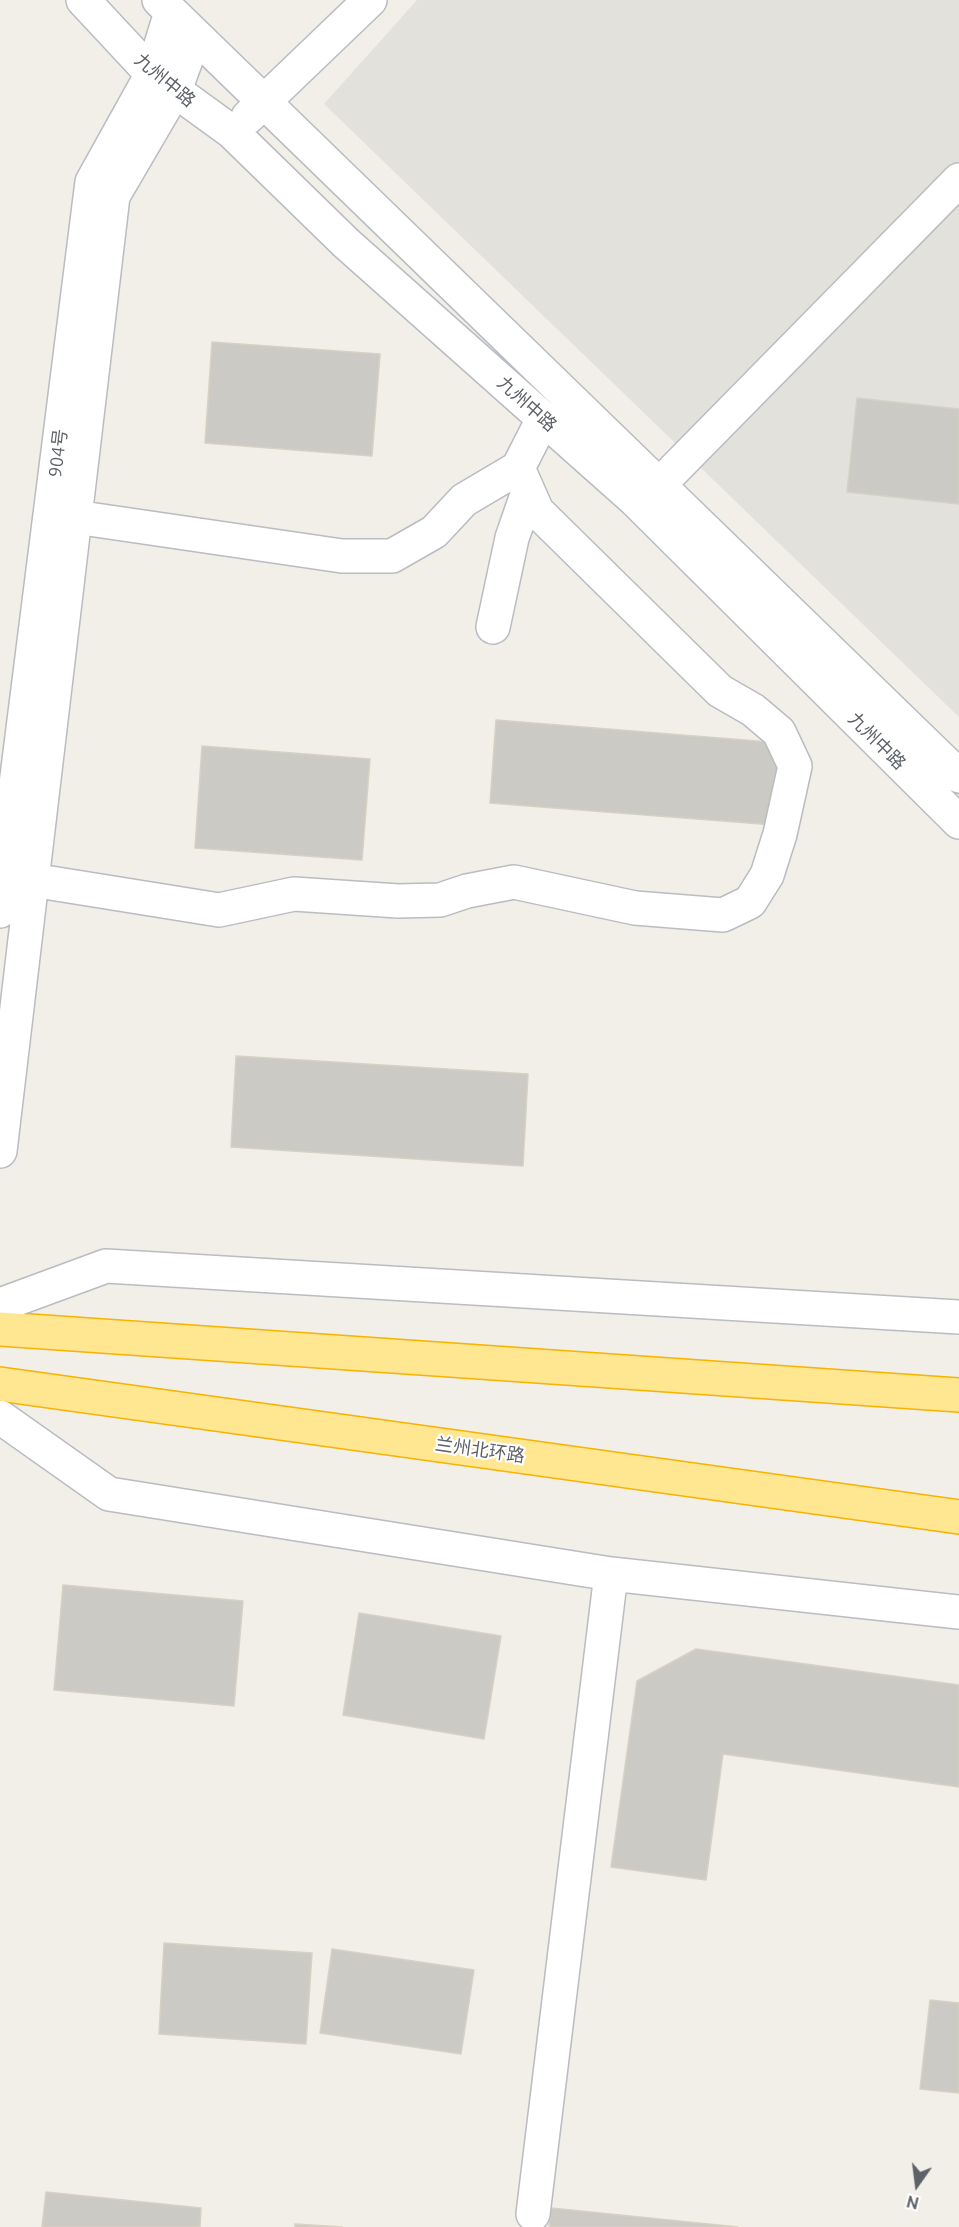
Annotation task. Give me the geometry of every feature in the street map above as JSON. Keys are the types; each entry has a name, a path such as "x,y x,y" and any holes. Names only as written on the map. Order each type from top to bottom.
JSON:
{"highway":[{"path":"0,1329 959,1395"},
{"name":"兰州北环路","path":"0,1384 959,1517"}],"street":[{"name":"九州中路","path":"83,0 163,82 232,132 346,243 635,500 959,822"},
{"path":"232,132 370,0"},
{"name":"904号","path":"0,911 92,182 163,82 165,6"},
{"path":"165,6 959,776"},
{"path":"0,1151 113,196 163,82 195,35"},
{"path":"659,485 959,180"},
{"path":"493,627 523,480 543,419"},
{"path":"75,517 342,556 392,556 435,532 464,500 523,480"},
{"path":"32,880 219,910 294,894 398,902 440,900 467,891 514,882 634,908 723,915 750,902 767,875 780,834 795,766 779,732 753,710 720,691 537,511 523,480"},
{"path":"0,1305 106,1266 959,1317"},
{"path":"0,1418 109,1494 611,1574 959,1612"},
{"path":"533,2214 611,1574"}],"shaded area":[{"path":"417,0 959,0 959,717 324,104"}],"building":[{"path":"212,342 380,354 372,456 205,443"},
{"path":"857,398 959,409 959,504 847,492"},
{"path":"496,720 794,744 787,826 490,803"},
{"path":"202,746 370,759 362,860 195,848"},
{"path":"236,1056 528,1074 523,1166 231,1147"},
{"path":"63,1585 243,1601 234,1706 54,1690"},
{"path":"359,1613 501,1636 484,1739 343,1715"},
{"path":"696,1649 959,1685 959,1787 723,1754 706,1880 611,1867 637,1681"},
{"path":"164,1943 312,1953 306,2044 159,2034"},
{"path":"332,1949 474,1970 461,2054 320,2033"},
{"path":"930,2000 959,2003 959,2093 920,2089"},
{"path":"46,2192 201,2208 200,2227 42,2227"},
{"path":"551,2208 738,2227 549,2227"},
{"path":"295,2224 342,2227 295,2227"}]}
